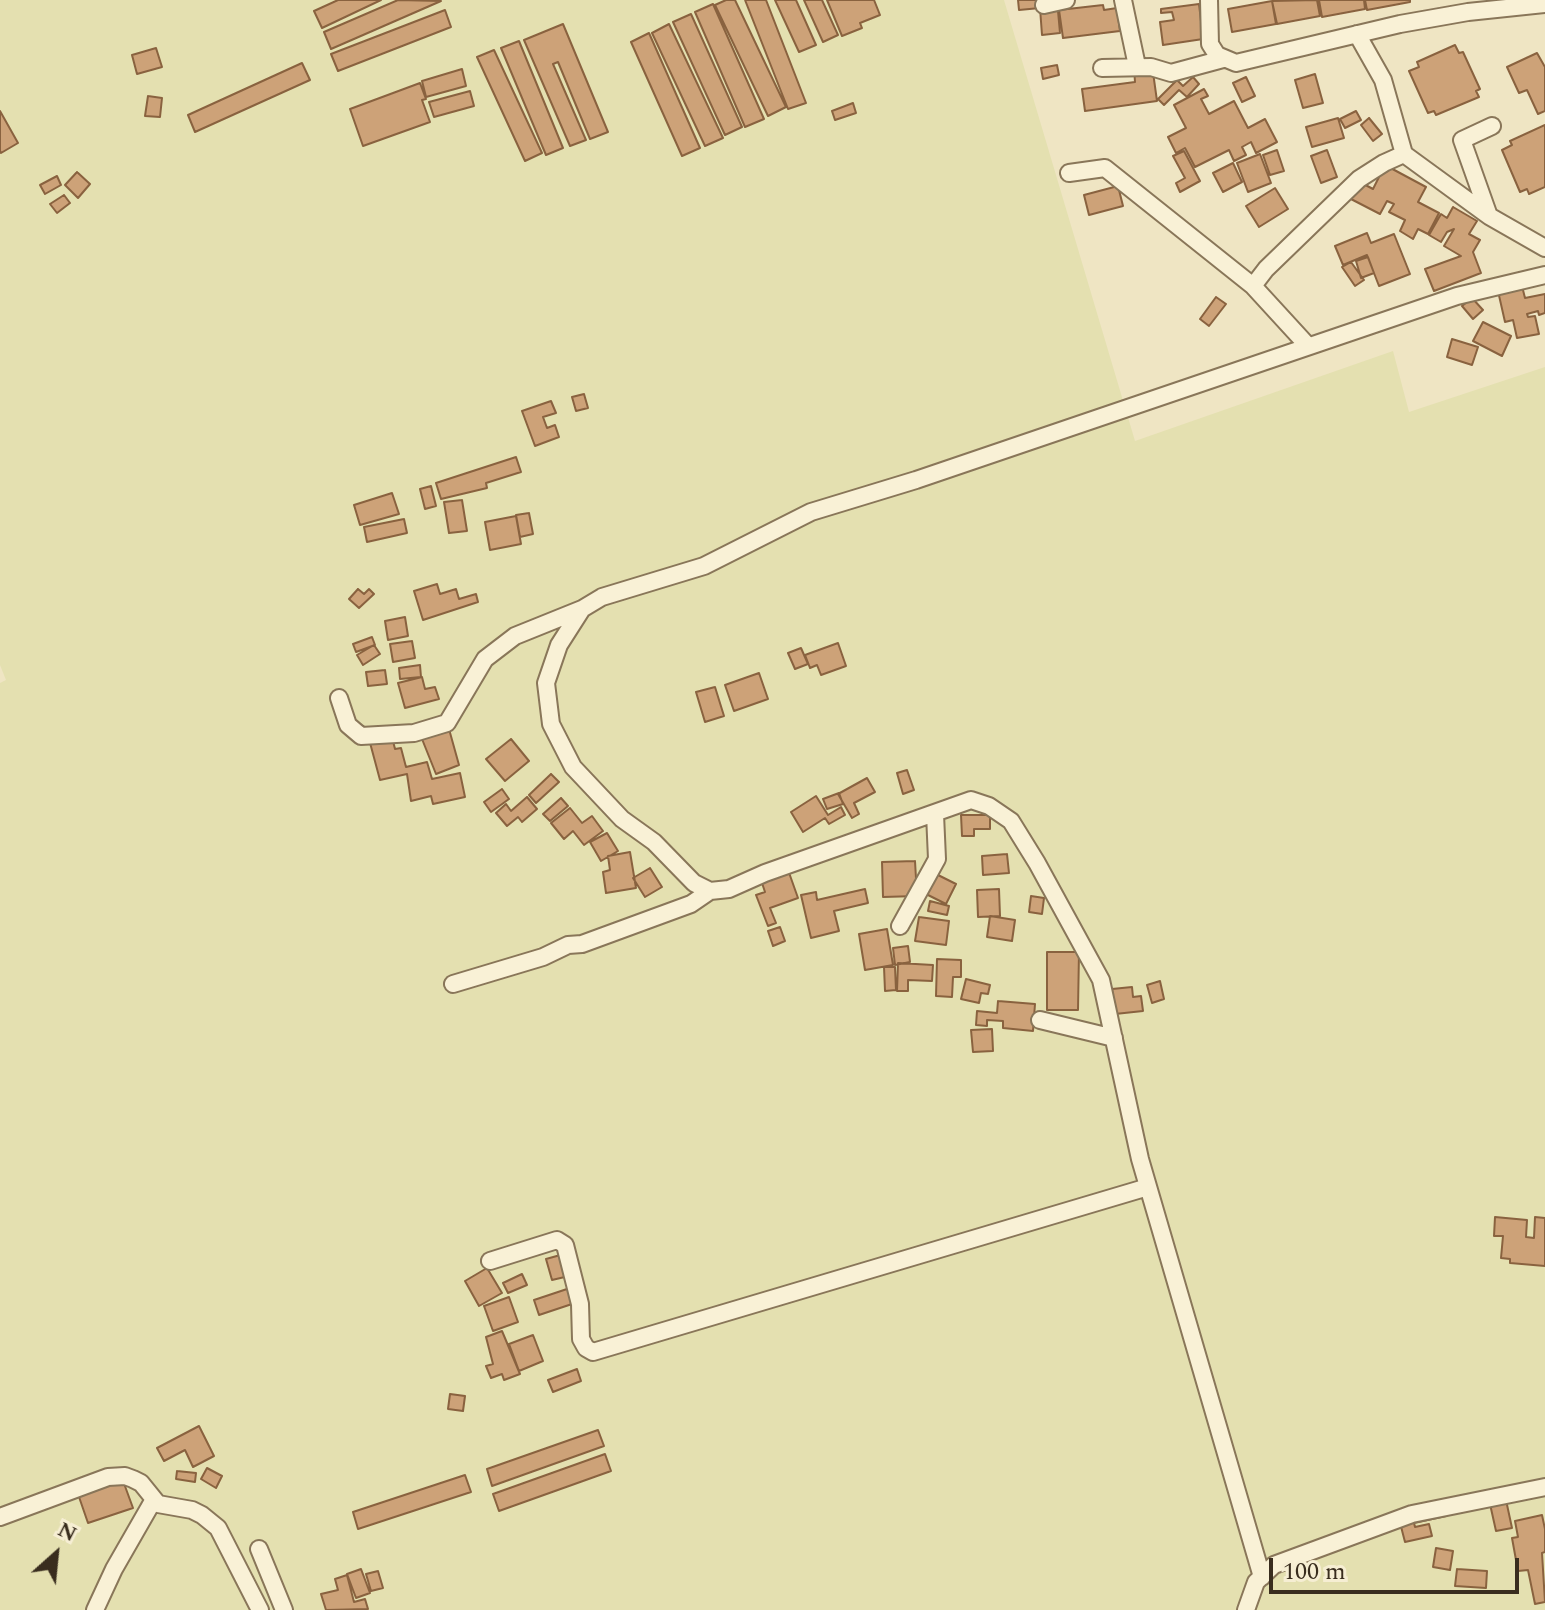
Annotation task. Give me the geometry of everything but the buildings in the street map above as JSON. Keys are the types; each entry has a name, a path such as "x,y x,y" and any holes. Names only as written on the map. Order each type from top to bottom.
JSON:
{"street":[{"path":"1044,5 1066,0"},
{"path":"1123,0 1137,66"},
{"path":"1209,0 1210,44 1223,59 1236,63 1468,12 1545,4"},
{"path":"1357,34 1383,80 1404,154 1489,216 1545,248"},
{"path":"1102,68 1137,66 1171,73 1223,59"},
{"path":"1489,216 1462,140 1492,126"},
{"path":"1253,286 1266,269 1359,179 1404,154"},
{"path":"1069,173 1105,168 1253,286 1308,346"},
{"path":"339,698 348,725 361,736 414,733 447,723 485,659 515,636 582,609 602,597 704,566 811,512 916,480 1457,296 1545,275"},
{"path":"582,609 559,645 546,683 551,724 573,767 622,819 654,842 694,883 710,891"},
{"path":"453,984 543,957 568,945 582,944 691,904 710,891 729,889 765,873 971,800 989,806 1011,821 1101,980 1148,1187 1262,1577"},
{"path":"900,926 937,859 935,814"},
{"path":"1040,1020 1114,1038"},
{"path":"490,1261 557,1240 565,1245 580,1304 581,1339 586,1348 593,1352 1148,1187"},
{"path":"0,1517 116,1476 125,1476 141,1483 153,1501 164,1507 192,1510 218,1528 260,1610"},
{"path":"1246,1610 1256,1582 1274,1565 1412,1514 1545,1487"},
{"path":"95,1610 114,1569 153,1501"},
{"path":"259,1549 284,1610"}],"shaded area":[{"path":"0,0 1004,0 1135,441 1393,351 1409,412 1545,367 1545,1610 0,1610 0,683 6,680 0,665"}]}
